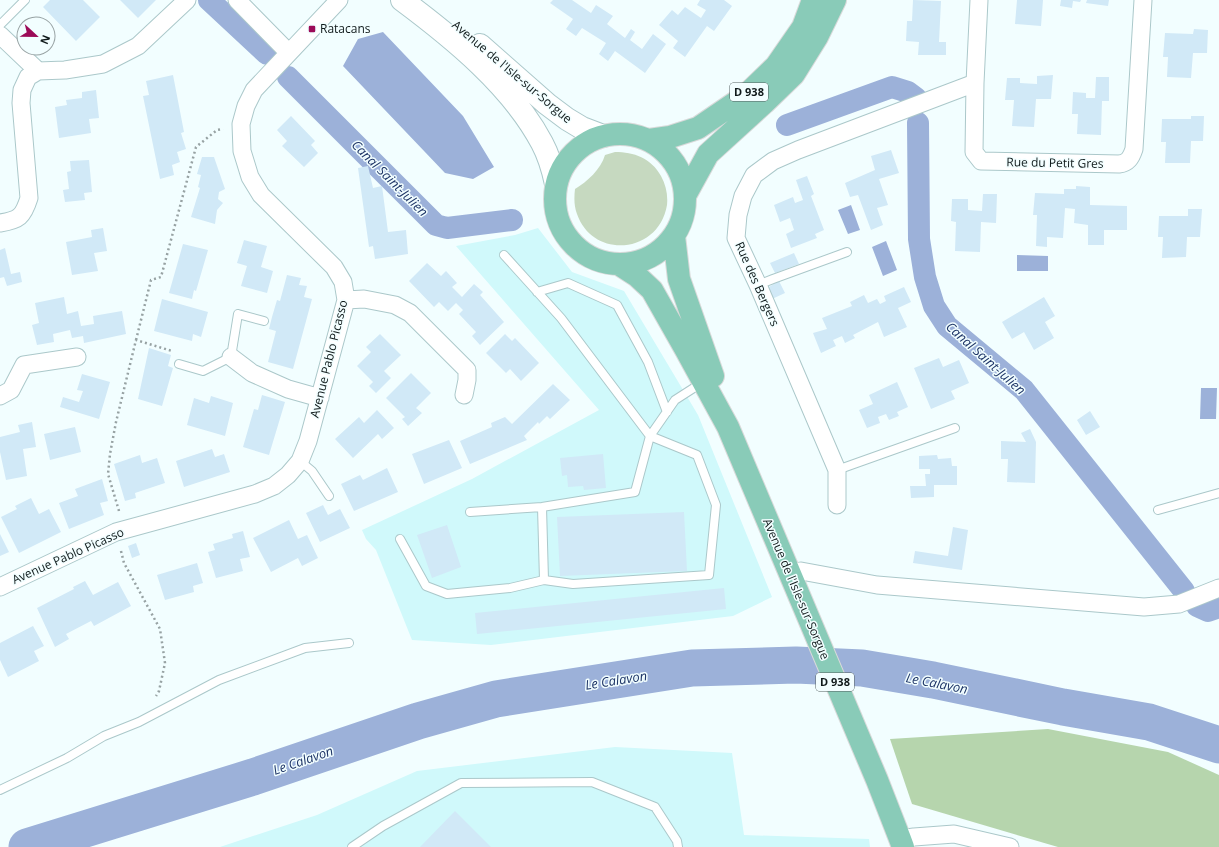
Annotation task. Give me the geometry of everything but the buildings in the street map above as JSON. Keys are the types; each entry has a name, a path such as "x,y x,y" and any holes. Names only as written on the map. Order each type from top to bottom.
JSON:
{"main road":[{"name":"Avenue de l'Isle-sur-Sorgue","path":"402,0 458,44 488,73 520,108 542,143 550,162 556,184"},
{"name":"Avenue de l'Isle-sur-Sorgue","path":"426,0 469,35 502,66 567,120 582,128 603,136"},
{"name":"D 938","path":"649,140 670,137 698,128 745,96 776,66 803,27 814,0"},
{"name":"D 938","path":"686,194 708,154 794,74 817,37 835,0"},
{"name":"D 938","path":"619,133 634,135 649,140 668,154 680,172 686,194 685,209 681,223 674,236 664,248 651,257 636,263 620,265 603,263 587,256 570,242 557,217 554,201 556,184 566,162 582,146 603,136 619,133"},
{"name":"Avenue de l'Isle-sur-Sorgue","path":"674,236 679,279 714,378 728,427"},
{"name":"Avenue de l'Isle-sur-Sorgue","path":"620,265 637,276 652,290 728,427 903,844"}],"street":[{"path":"0,223 10,222 17,219 25,211 29,198 21,103 22,90 28,77 38,71 65,70 103,64 138,46 187,0"},
{"path":"237,0 289,53"},
{"name":"Avenue Pablo Picasso","path":"0,587 116,532 255,494 274,486 288,475 300,461 308,441 346,300 344,282 334,267 261,195 250,177 242,151 241,124 246,106 254,90 339,0"},
{"name":"Rue du Petit Gres","path":"979,0 975,82 974,152 982,161 1124,164 1131,158 1134,149 1142,0"},
{"path":"0,35 38,71"},
{"name":"Rue des Bergers","path":"837,504 837,470 758,285 736,238 738,215 743,196 754,175 773,161 975,82"},
{"path":"346,300 364,299 395,305 410,313 467,370 464,395"},
{"path":"0,396 11,390 24,365 77,357"},
{"path":"231,357 252,373 288,388 320,398"},
{"path":"791,578 800,571 877,585 1144,607 1179,604 1219,588"},
{"path":"903,844 914,837 954,834 1010,847"}],"lane":[{"path":"0,25 25,0"},
{"path":"758,285 847,252"},
{"path":"400,539 426,586 447,594 510,588 544,580 573,584 710,575 716,505 698,455 650,436 561,318 504,255"},
{"path":"537,292 568,282 617,305 648,362 667,412"},
{"path":"179,364 203,371 231,357 238,314 264,321"},
{"path":"470,512 542,507 635,492 650,436 675,400 703,382"},
{"path":"837,470 955,428"},
{"path":"300,461 312,471 329,496"},
{"path":"1158,510 1219,493"},
{"path":"542,507 544,580"},
{"path":"0,790 67,758 104,736 139,722 226,677 304,648 349,642"},
{"path":"352,847 383,826 461,784 592,782 655,807 677,841 678,847"}],"path":[{"path":"139,722 159,691 165,663 160,629 124,562 116,532 120,517 108,474 110,454 116,422 151,280 161,277 196,147 217,130 241,124"},
{"path":"136,340 177,352"}],"shaded area":[{"path":"383,32 463,116 494,167 473,179 445,173 343,66 358,39"},
{"path":"851,205 860,230 848,234 838,210"},
{"path":"538,228 572,272 624,291 698,415 772,597 733,616 491,645 412,640 376,550 366,539 362,530 472,479 599,410 456,246 515,235"},
{"path":"886,241 897,270 883,276 872,247"},
{"path":"1017,255 1048,256 1048,271 1017,271"},
{"path":"1201,388 1217,388 1216,419 1200,419"},
{"path":"615,747 732,753 744,835 869,839 870,847 220,847 317,815 417,771"}],"green space":[{"path":"615,152 629,153 647,160 657,170 663,179 667,194 667,205 661,221 652,234 639,242 625,245 610,244 597,239 585,229 577,214 574,199 575,189 593,175 605,155"},
{"path":"1048,729 1168,752 1219,775 1219,847 1058,847 912,804 890,739"}],"waterway":[{"name":"Canal Saint-Julien","path":"209,0 267,54"},
{"name":"Canal Saint-Julien","path":"288,77 436,225 447,228 512,220"},
{"name":"Canal Saint-Julien","path":"787,125 892,87 908,92 916,98"},
{"name":"Canal Saint-Julien","path":"918,123 919,239 925,277 934,306 947,326 1024,390 1184,591"},
{"name":"Canal Saint-Julien","path":"1197,606 1208,611 1219,607"},
{"name":"Le Calavon","path":"27,847 253,777 418,721 496,699 692,668 796,665 862,668 933,680 1063,707 1149,722 1219,745"}],"place":[{"name":"Ratacans","path":"312,29"}]}
